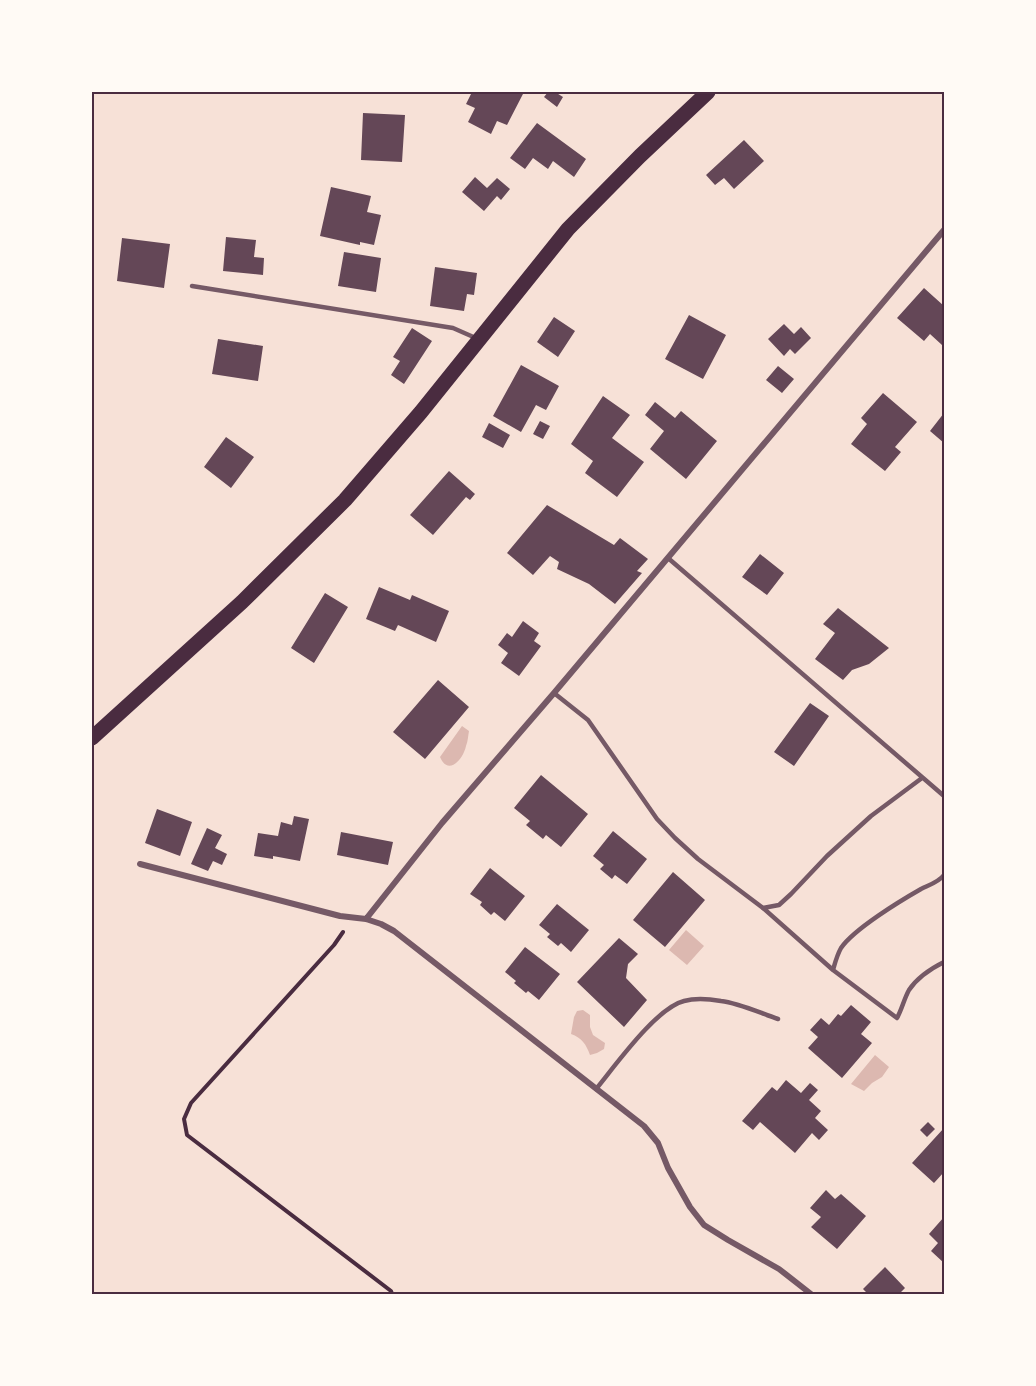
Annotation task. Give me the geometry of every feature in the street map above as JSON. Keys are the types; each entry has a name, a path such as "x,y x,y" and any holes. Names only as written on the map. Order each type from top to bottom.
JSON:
{"main road":[{"path":"92,738 242,602 345,500 421,412 568,229 640,156 708,92"}],"street":[{"path":"366,919 442,823 945,230"},
{"path":"140,864 352,919 366,919 394,932 644,1126 658,1143 668,1168 690,1207 704,1225 779,1269 811,1294"}],"lane":[{"path":"192,286 453,328 480,339"},
{"path":"668,558 945,796"},
{"path":"554,693 588,720 657,819 675,838 698,859 763,908 833,970 897,1018 909,991 924,975 945,962"},
{"path":"763,908 779,905 827,856 872,816 922,778"},
{"path":"833,970 843,945 861,929 945,875"},
{"path":"596,1089 637,1038 669,1007 684,1001 703,999 724,1001 778,1019"}],"path":[{"path":"352,919 334,945 191,1103 184,1119 187,1135 392,1294"}],"shaded area":[{"path":"462,726 469,731 464,751 459,761 451,766 447,765 440,757"},
{"path":"686,930 704,946 687,965 669,950"},
{"path":"583,1010 590,1015 593,1035 605,1043 604,1049 590,1055 583,1042 571,1034 577,1011"},
{"path":"875,1055 889,1067 882,1077 864,1091 851,1084"}],"building":[{"path":"472,92 524,92 507,125 497,121 491,134 468,122 475,108 466,104"},
{"path":"548,92 555,92 563,97 557,107 544,97"},
{"path":"363,113 405,115 402,162 361,160"},
{"path":"537,123 586,159 574,177 553,161 548,169 533,158 525,169 510,158"},
{"path":"744,140 764,161 734,189 724,178 715,185 706,175"},
{"path":"475,177 487,188 497,178 510,189 501,200 497,196 484,211 462,192"},
{"path":"331,187 371,196 367,212 381,215 374,245 360,242 360,245 320,236"},
{"path":"226,237 256,240 254,257 264,258 263,275 223,271"},
{"path":"122,238 170,244 164,288 117,281"},
{"path":"344,252 381,258 376,292 338,286"},
{"path":"435,267 477,273 474,295 467,294 464,311 430,306"},
{"path":"924,288 944,306 944,342 942,345 930,334 924,341 897,318"},
{"path":"689,315 726,335 703,379 665,359"},
{"path":"554,317 575,331 558,357 537,342"},
{"path":"784,324 794,334 801,327 811,338 795,354 790,349 784,356 768,339"},
{"path":"412,328 432,341 404,384 391,375 400,361 393,357"},
{"path":"218,339 263,346 258,381 212,374"},
{"path":"521,365 559,386 546,410 536,405 521,432 493,416"},
{"path":"778,366 794,379 782,393 766,380"},
{"path":"883,393 917,422 895,447 901,452 885,471 851,444 867,424 861,418"},
{"path":"603,396 630,415 612,438 644,462 617,497 585,473 593,461 571,444"},
{"path":"655,402 675,418 681,411 717,441 686,479 650,449 664,431 645,415"},
{"path":"944,413 944,443 930,431"},
{"path":"540,421 550,426 543,439 533,434"},
{"path":"489,423 510,435 503,448 482,437"},
{"path":"226,437 254,457 231,488 204,467"},
{"path":"449,471 475,494 470,500 466,497 433,535 410,515"},
{"path":"547,505 614,545 620,538 648,559 637,571 642,573 615,604 589,584 557,569 559,562 550,556 533,575 507,553"},
{"path":"760,554 784,573 767,595 742,577"},
{"path":"379,587 410,600 412,595 449,611 436,642 398,625 395,631 366,619"},
{"path":"325,593 348,607 314,663 291,648"},
{"path":"838,608 889,648 869,664 852,670 843,680 815,659 835,633 823,624"},
{"path":"523,621 539,633 534,641 541,646 519,676 501,663 508,653 498,645 507,633 512,637"},
{"path":"438,680 469,707 425,759 393,732"},
{"path":"810,703 829,716 794,766 774,752"},
{"path":"541,775 588,814 561,847 546,835 543,839 526,825 530,821 514,808"},
{"path":"157,809 192,822 180,856 145,843"},
{"path":"294,816 309,819 300,861 273,856 273,859 254,856 258,833 278,836 281,822 292,825"},
{"path":"207,828 222,835 215,848 227,854 222,865 213,861 208,871 191,864"},
{"path":"613,831 647,859 627,884 615,875 612,879 600,869 604,865 593,856"},
{"path":"341,832 393,842 388,865 337,855"},
{"path":"490,868 525,896 505,921 494,912 491,915 480,905 482,902 470,894"},
{"path":"673,872 705,900 665,947 633,920"},
{"path":"557,904 589,930 571,952 561,943 558,946 547,937 550,934 539,925"},
{"path":"619,938 638,954 628,964 626,978 647,1000 624,1027 577,982"},
{"path":"525,947 560,974 539,1000 528,991 526,993 505,972"},
{"path":"851,1005 871,1022 861,1034 872,1043 842,1078 808,1048 818,1037 810,1030 821,1018 829,1025 838,1014 841,1016"},
{"path":"786,1080 801,1093 810,1083 818,1090 809,1100 821,1111 815,1118 828,1130 819,1140 812,1133 795,1153 760,1122 753,1130 742,1121 772,1087 777,1091"},
{"path":"928,1122 935,1129 927,1137 920,1130"},
{"path":"944,1128 944,1172 934,1183 912,1163"},
{"path":"826,1190 835,1199 841,1194 866,1216 837,1249 811,1227 821,1217 810,1208"},
{"path":"944,1217 944,1263 931,1251 938,1243 929,1234"},
{"path":"885,1267 905,1288 899,1294 868,1294 863,1289"}]}
